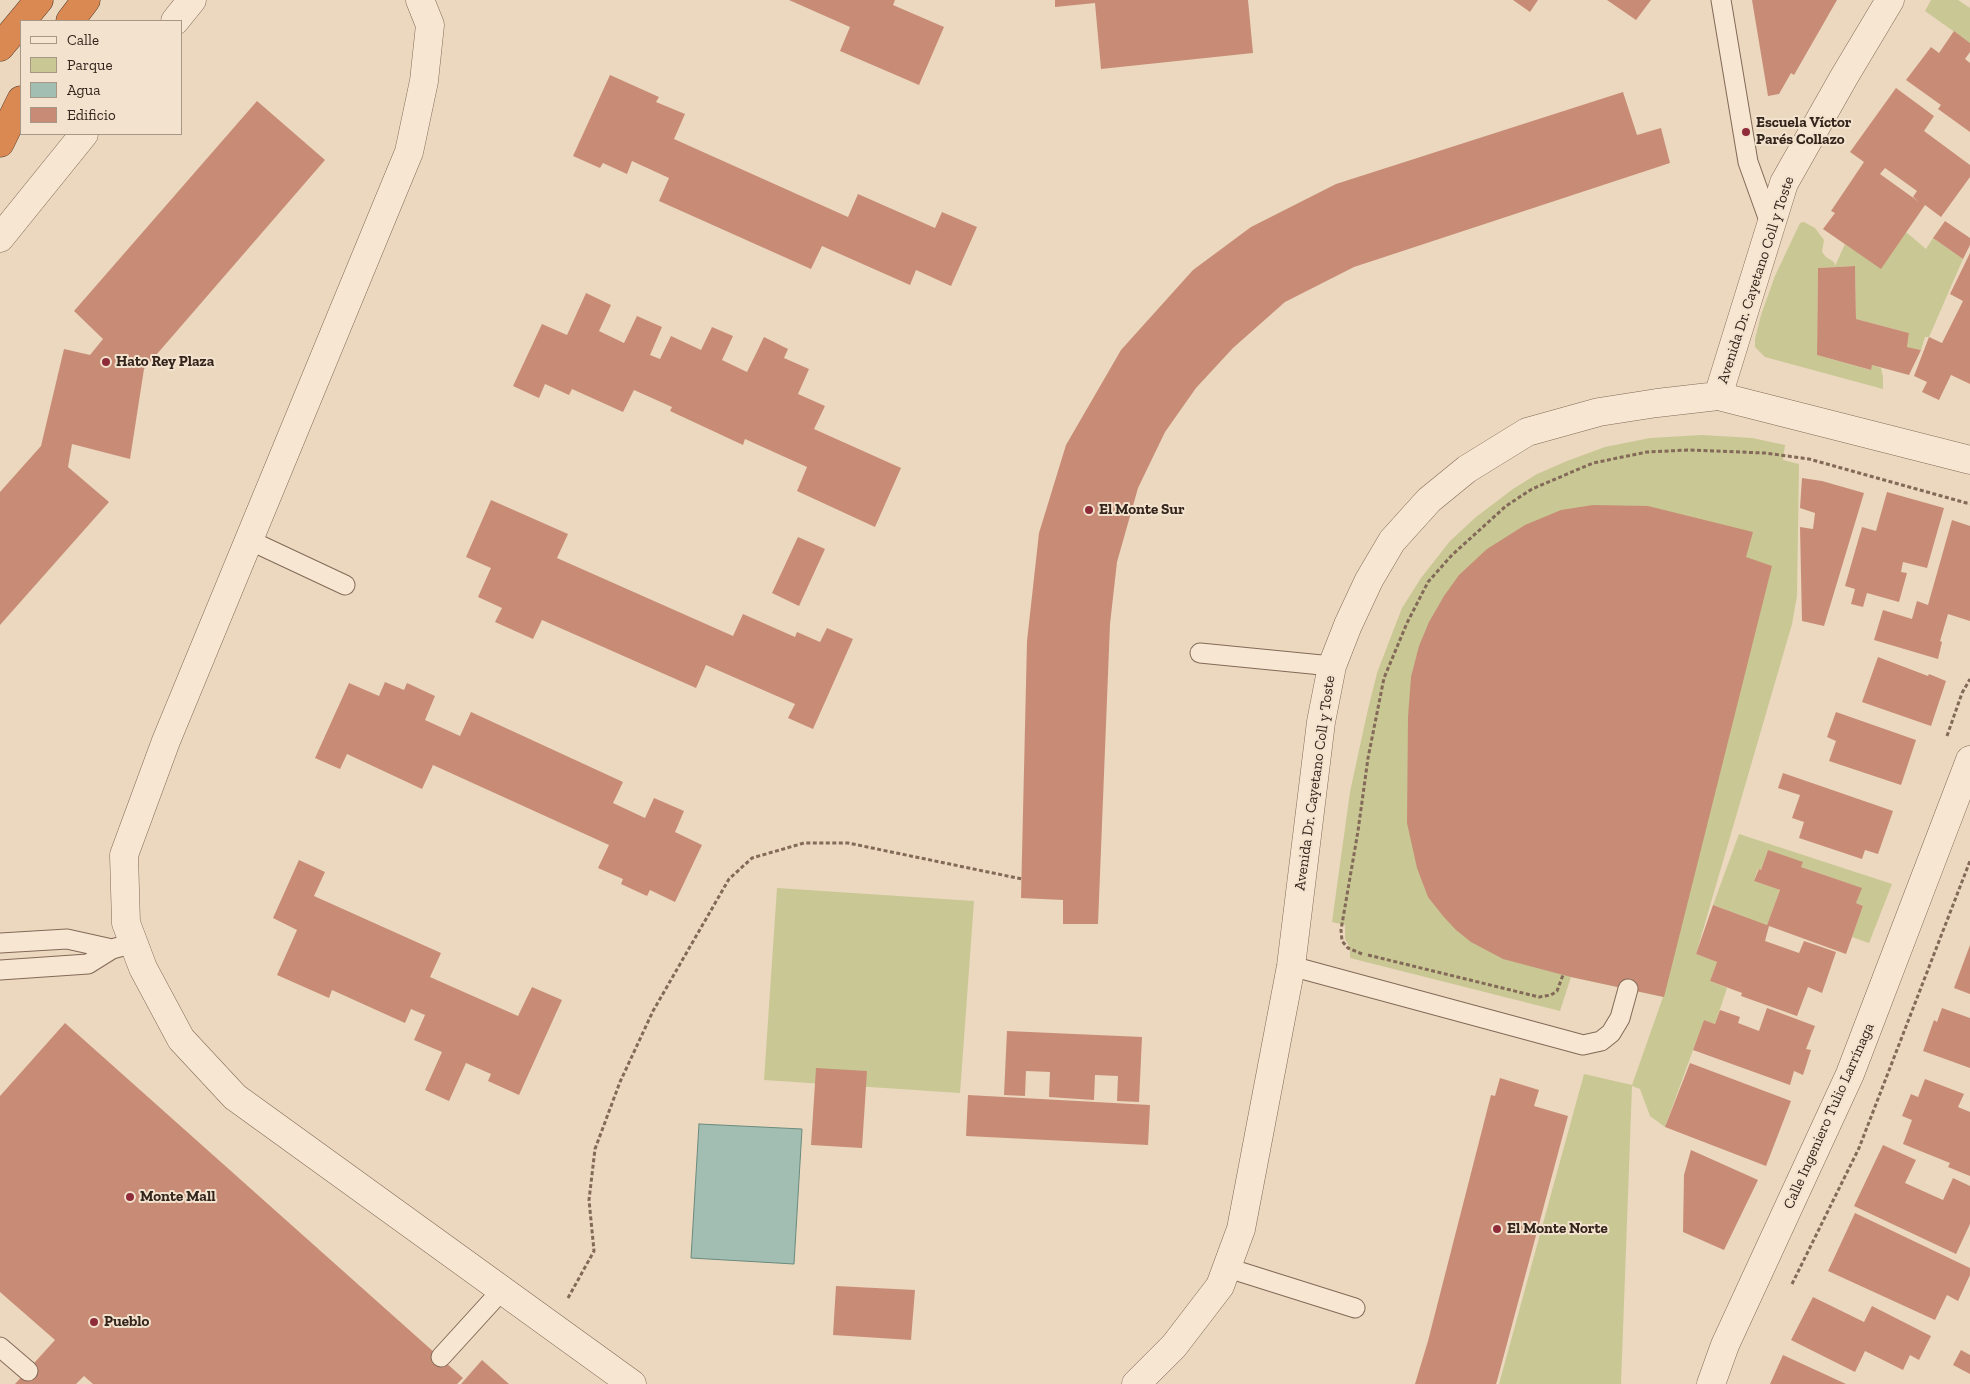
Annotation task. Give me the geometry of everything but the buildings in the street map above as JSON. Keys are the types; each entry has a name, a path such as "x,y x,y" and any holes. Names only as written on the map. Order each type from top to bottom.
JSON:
{"highway":[{"path":"22,20 39,0"},
{"path":"71,20 86,0"},
{"path":"0,47 20,23"},
{"path":"0,142 20,102"}],"street":[{"path":"176,20 192,0"},
{"path":"420,0 430,25 424,81 409,152 166,741 124,855 126,923 123,946 143,968 181,1039 235,1097 632,1384"},
{"name":"Avenida Dr. Cayetano Coll y Toste","path":"1136,1384 1174,1346 1220,1286 1241,1229 1291,966 1321,722 1332,666 1348,625 1369,580 1392,541 1429,500 1467,469 1527,432 1599,412 1718,396 1784,182 1890,0"},
{"path":"0,238 83,135"},
{"path":"1718,396 1970,460"},
{"name":"Calle Ingeniero Tulio Larrínaga","path":"1711,1384 1725,1345 1850,1074 1970,760"}],"lane":[{"path":"1721,0 1748,162 1771,226"},
{"path":"249,540 345,585"},
{"path":"1200,654 1332,666"},
{"path":"0,944 67,939 123,946"},
{"path":"0,970 88,964 123,946"},
{"path":"1291,966 1584,1045 1601,1041 1610,1033 1620,1018 1628,989"},
{"path":"1228,1268 1355,1308"},
{"path":"440,1357 502,1290"},
{"path":"0,1346 28,1371"}],"path":[{"path":"1563,975 1557,991 1551,995 1539,997 1363,954 1348,948 1342,942 1341,930 1368,758 1384,678 1407,622 1428,582 1477,530 1506,506 1532,489 1593,463 1647,452 1688,450 1764,453 1808,459 1970,504"},
{"path":"553,1327 594,1251 589,1200 595,1150 620,1082 653,1011 729,879 752,858 804,844 848,842 1022,879"}],"green space":[{"path":"1931,0 1958,0 1970,8 1970,43 1925,11"},
{"path":"1804,222 1815,228 1824,240 1822,252 1834,262 1835,266 1845,244 1881,268 1906,232 1926,249 1933,238 1963,259 1929,337 1925,337 1921,350 1907,347 1909,333 1856,319 1855,266 1818,268 1817,355 1870,370 1872,365 1881,368 1883,389 1765,357 1755,347 1761,315 1775,276 1800,223"},
{"path":"1702,435 1752,438 1785,445 1783,460 1799,464 1797,596 1792,624 1696,954 1717,962 1710,981 1727,988 1715,1024 1704,1020 1665,1127 1650,1116 1640,1089 1632,1086 1621,1384 1499,1384 1584,1074 1632,1085 1663,997 1571,977 1560,1011 1350,958 1350,948 1345,939 1345,925 1332,922 1350,792 1377,673 1402,608 1421,578 1450,541 1476,517 1513,489 1537,474 1567,461 1605,447 1650,438"},
{"path":"1739,834 1892,884 1869,943 1852,937 1863,906 1856,903 1861,888 1801,867 1768,850 1761,870 1758,869 1754,881 1780,890 1767,925 1713,905"},
{"path":"777,888 974,901 960,1093 764,1080"}],"water":[{"path":"699,1124 802,1129 794,1264 691,1258"}],"place":[{"name":"Escuela Víctor Parés Collazo","path":"1746,132"},
{"name":"Hato Rey Plaza","path":"106,362"},
{"name":"El Monte Sur","path":"1089,510"},
{"name":"Monte Mall","path":"130,1197"},
{"name":"El Monte Norte","path":"1497,1229"},
{"name":"Pueblo","path":"94,1322"}]}
